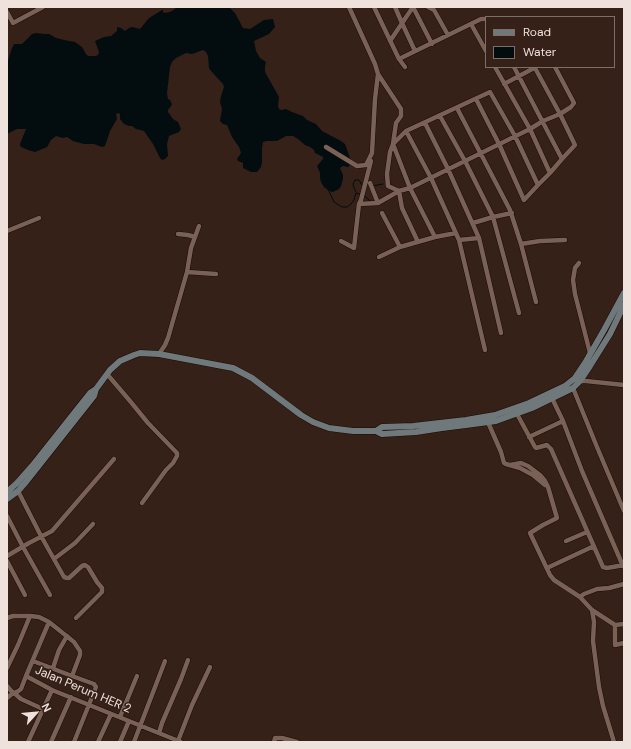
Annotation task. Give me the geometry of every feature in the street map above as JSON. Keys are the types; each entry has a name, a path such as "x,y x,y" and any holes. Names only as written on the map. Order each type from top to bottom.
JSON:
{"street":[{"path":"7,12 13,23 43,7"},
{"path":"349,7 375,64 378,74 401,109 401,116 396,123 387,174 388,186 399,191"},
{"path":"374,7 399,59 405,68"},
{"path":"394,7 415,51"},
{"path":"390,41 413,7 432,44"},
{"path":"428,7 434,10 448,35"},
{"path":"399,59 481,19 485,20"},
{"path":"471,24 485,49"},
{"path":"496,68 530,129 550,173"},
{"path":"515,68 562,159"},
{"path":"476,99 499,144 524,200 575,145 536,68 504,84"},
{"path":"360,202 378,203 399,191 410,188 530,129 571,107 574,103 556,68"},
{"path":"341,241 354,248 360,202 363,191 368,182 372,154 378,74"},
{"path":"393,144 406,131 490,92 515,136 538,185"},
{"path":"457,108 512,213 536,302"},
{"path":"440,116 465,161 493,218 519,314"},
{"path":"425,123 448,169 479,238 501,333"},
{"path":"406,131 459,240 485,350"},
{"path":"393,144 410,188 435,237"},
{"path":"326,147 357,166 366,165 372,154"},
{"path":"368,182 378,203"},
{"path":"399,191 402,208 418,242"},
{"path":"382,213 400,247"},
{"path":"473,223 512,213"},
{"path":"7,231 39,218"},
{"path":"159,354 168,338 199,226"},
{"path":"379,257 400,247 435,237 456,233"},
{"path":"178,234 195,237"},
{"path":"459,240 479,238"},
{"path":"521,244 540,241 565,240"},
{"path":"579,263 575,268 573,280 575,294 590,353"},
{"path":"187,272 216,274"},
{"path":"486,419 573,388 590,353 624,293"},
{"path":"7,492 32,466 107,374 120,361 140,353 159,354 233,368 252,378 301,415 313,422 329,428 353,431 376,431 382,427 413,426 486,419 496,421 532,408 565,386 577,380 610,334 624,304"},
{"path":"107,374 127,396 148,423 177,453 173,463 166,470 142,503"},
{"path":"577,380 624,385"},
{"path":"573,388 624,511"},
{"path":"7,499 18,491 31,476 94,396 96,389"},
{"path":"517,414 535,447 547,446 551,449 603,566 605,568 623,566 551,396"},
{"path":"486,419 506,464 510,465 521,463 528,466 545,481 548,487 557,518 530,533 550,575 554,580 580,597 592,610 615,625 624,624"},
{"path":"529,437 562,421"},
{"path":"7,556 52,531 114,459"},
{"path":"18,491 64,577 69,578 85,565 88,567 102,588 102,592 76,618"},
{"path":"7,516 22,547 50,595"},
{"path":"54,559 75,543 93,524"},
{"path":"566,541 587,532"},
{"path":"547,568 594,546"},
{"path":"7,561 25,596"},
{"path":"580,597 596,589 609,588 624,584"},
{"path":"592,610 594,622 593,641 600,693 614,742"},
{"path":"7,618 13,616 39,617 49,622 74,642 80,650 80,655 72,676"},
{"path":"7,668 30,616"},
{"path":"26,676 49,622"},
{"path":"615,625 615,645 624,644"},
{"path":"52,668 59,650 67,636"},
{"path":"159,733 188,660"},
{"path":"33,661 96,686 74,742"},
{"path":"134,742 166,661"},
{"path":"180,741 192,705 210,667"},
{"name":"Jalan Perum HER 2","path":"7,698 21,689 26,676 52,690 180,741"},
{"path":"120,717 137,676"},
{"path":"7,686 21,699 43,709"},
{"path":"28,742 52,690"},
{"path":"51,742 71,697"},
{"path":"98,742 110,714"},
{"path":"120,742 129,721"},
{"path":"274,742 275,738 278,738 296,742"}],"water":[{"path":"176,7 229,7 235,13 243,28 250,29 264,20 273,19 275,27 269,34 254,41 256,51 260,58 266,62 265,72 279,97 279,109 286,109 303,116 307,120 316,124 322,131 345,144 351,164 348,167 343,166 340,168 343,179 339,189 333,192 324,187 321,182 320,173 317,166 323,157 315,153 314,150 293,136 286,136 277,141 263,142 261,167 257,172 251,172 243,168 243,163 237,159 241,153 239,147 232,137 227,125 220,121 222,109 220,102 224,87 223,84 209,68 208,56 203,50 192,54 186,53 176,58 170,67 167,93 168,99 172,104 168,112 173,119 178,122 181,129 179,132 169,136 167,144 168,156 165,159 162,160 160,158 144,131 124,124 120,119 120,114 118,113 116,114 117,119 110,131 105,146 102,147 94,144 84,144 73,141 67,137 63,138 56,136 51,140 47,147 35,152 21,147 20,145 26,129 17,129 7,134 7,64 14,44 22,44 32,34 49,34 56,38 75,42 82,47 88,56 96,56 99,52 95,41 111,36 117,31 117,27 125,31 132,27 140,29 149,18 162,10 165,13 170,12"}],"waterway":[{"path":"356,192 353,184 355,180 359,180 362,185"},
{"path":"372,186 383,184"},
{"path":"329,191 334,202 342,207 347,207 351,204 356,193 360,194"},
{"path":"365,196 370,201"}]}
